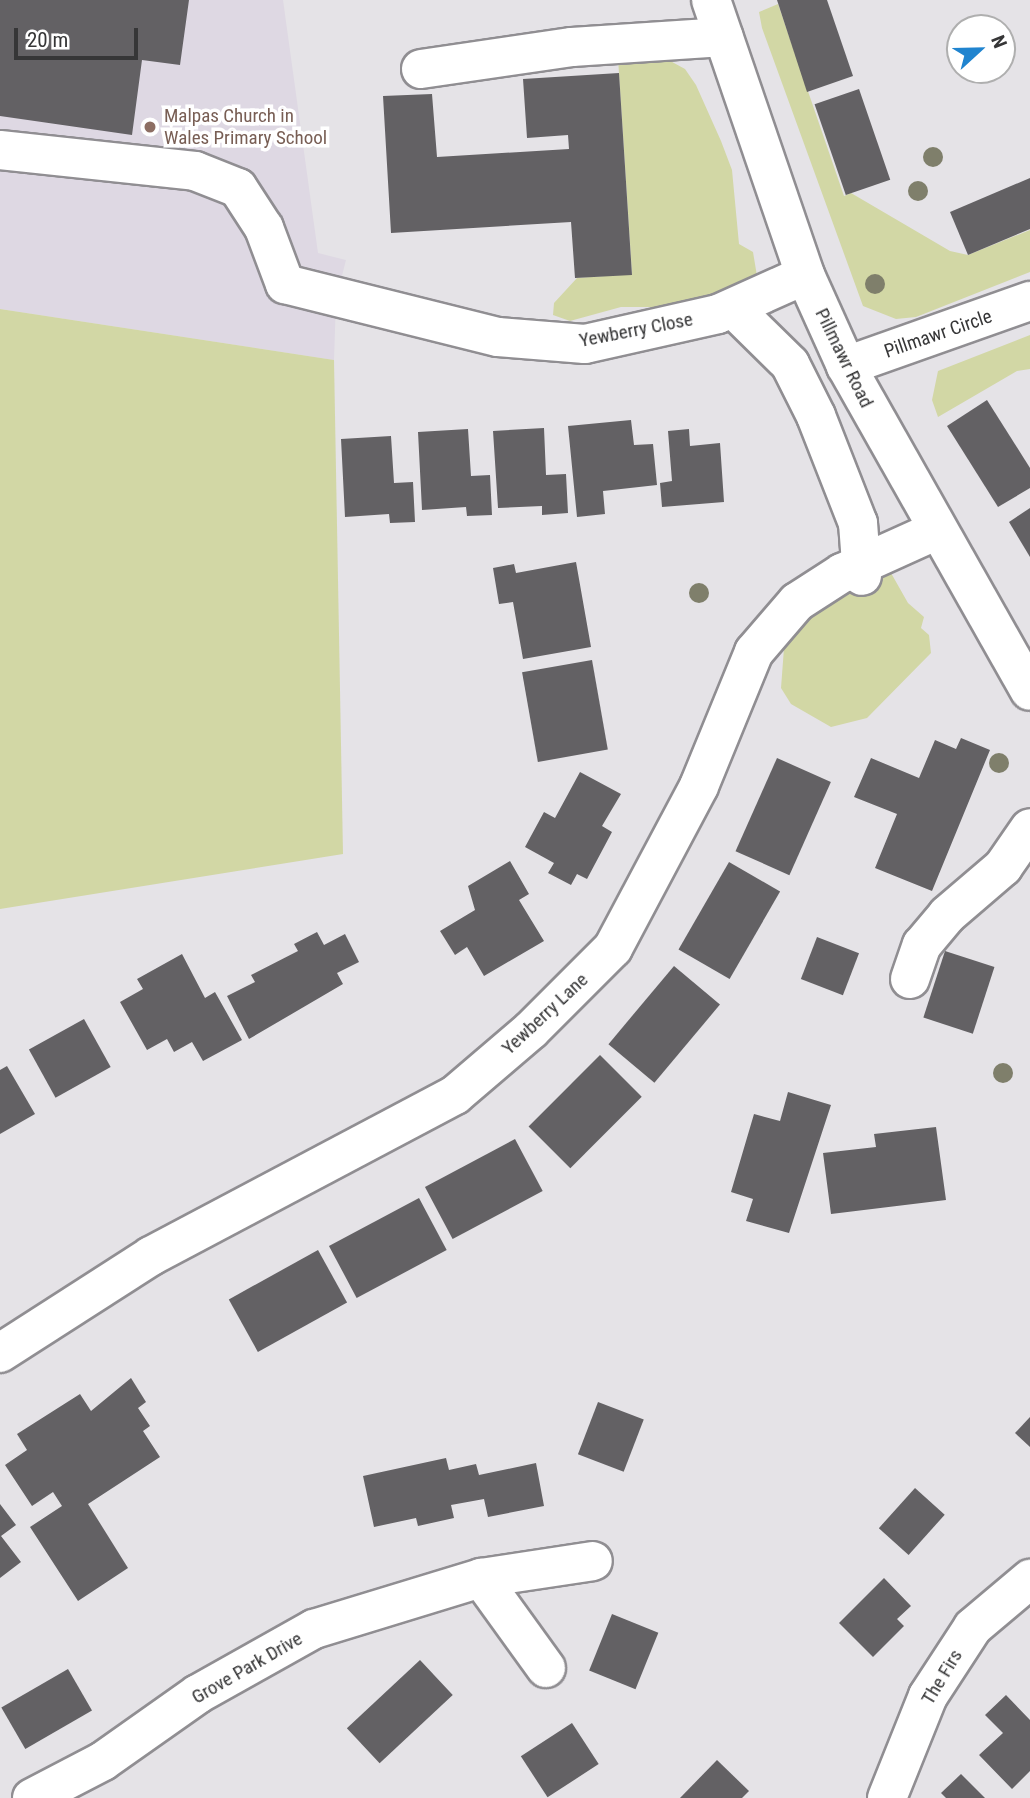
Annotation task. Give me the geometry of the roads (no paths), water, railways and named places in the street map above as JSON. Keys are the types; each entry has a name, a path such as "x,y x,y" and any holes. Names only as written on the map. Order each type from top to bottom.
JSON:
{"street":[{"name":"Pillmawr Road","path":"711,0 805,275 846,366 935,531 1030,691"},
{"path":"421,69 572,47 724,37"},
{"name":"Yewberry Close","path":"0,150 195,171 238,188 264,228 285,284 336,300 498,337 585,344 733,308 805,275"},
{"name":"Pillmawr Circle","path":"846,366 1030,301"},
{"path":"733,308 790,364 816,416 858,523 861,571"},
{"name":"Yewberry Lane","path":"0,1353 151,1256 455,1095 531,1030 614,948 699,786 754,652 796,602 935,531"},
{"path":"909,979 922,944 947,915 1003,867 1030,828"},
{"name":"Grove Park Drive","path":"32,1798 103,1761 198,1694 314,1629 481,1578 593,1560"},
{"path":"481,1578 546,1668"},
{"name":"The Firs","path":"887,1798 928,1696 973,1627 1030,1579"}],"place":[{"name":"Malpas Church in Wales Primary School","path":"150,127"}]}
